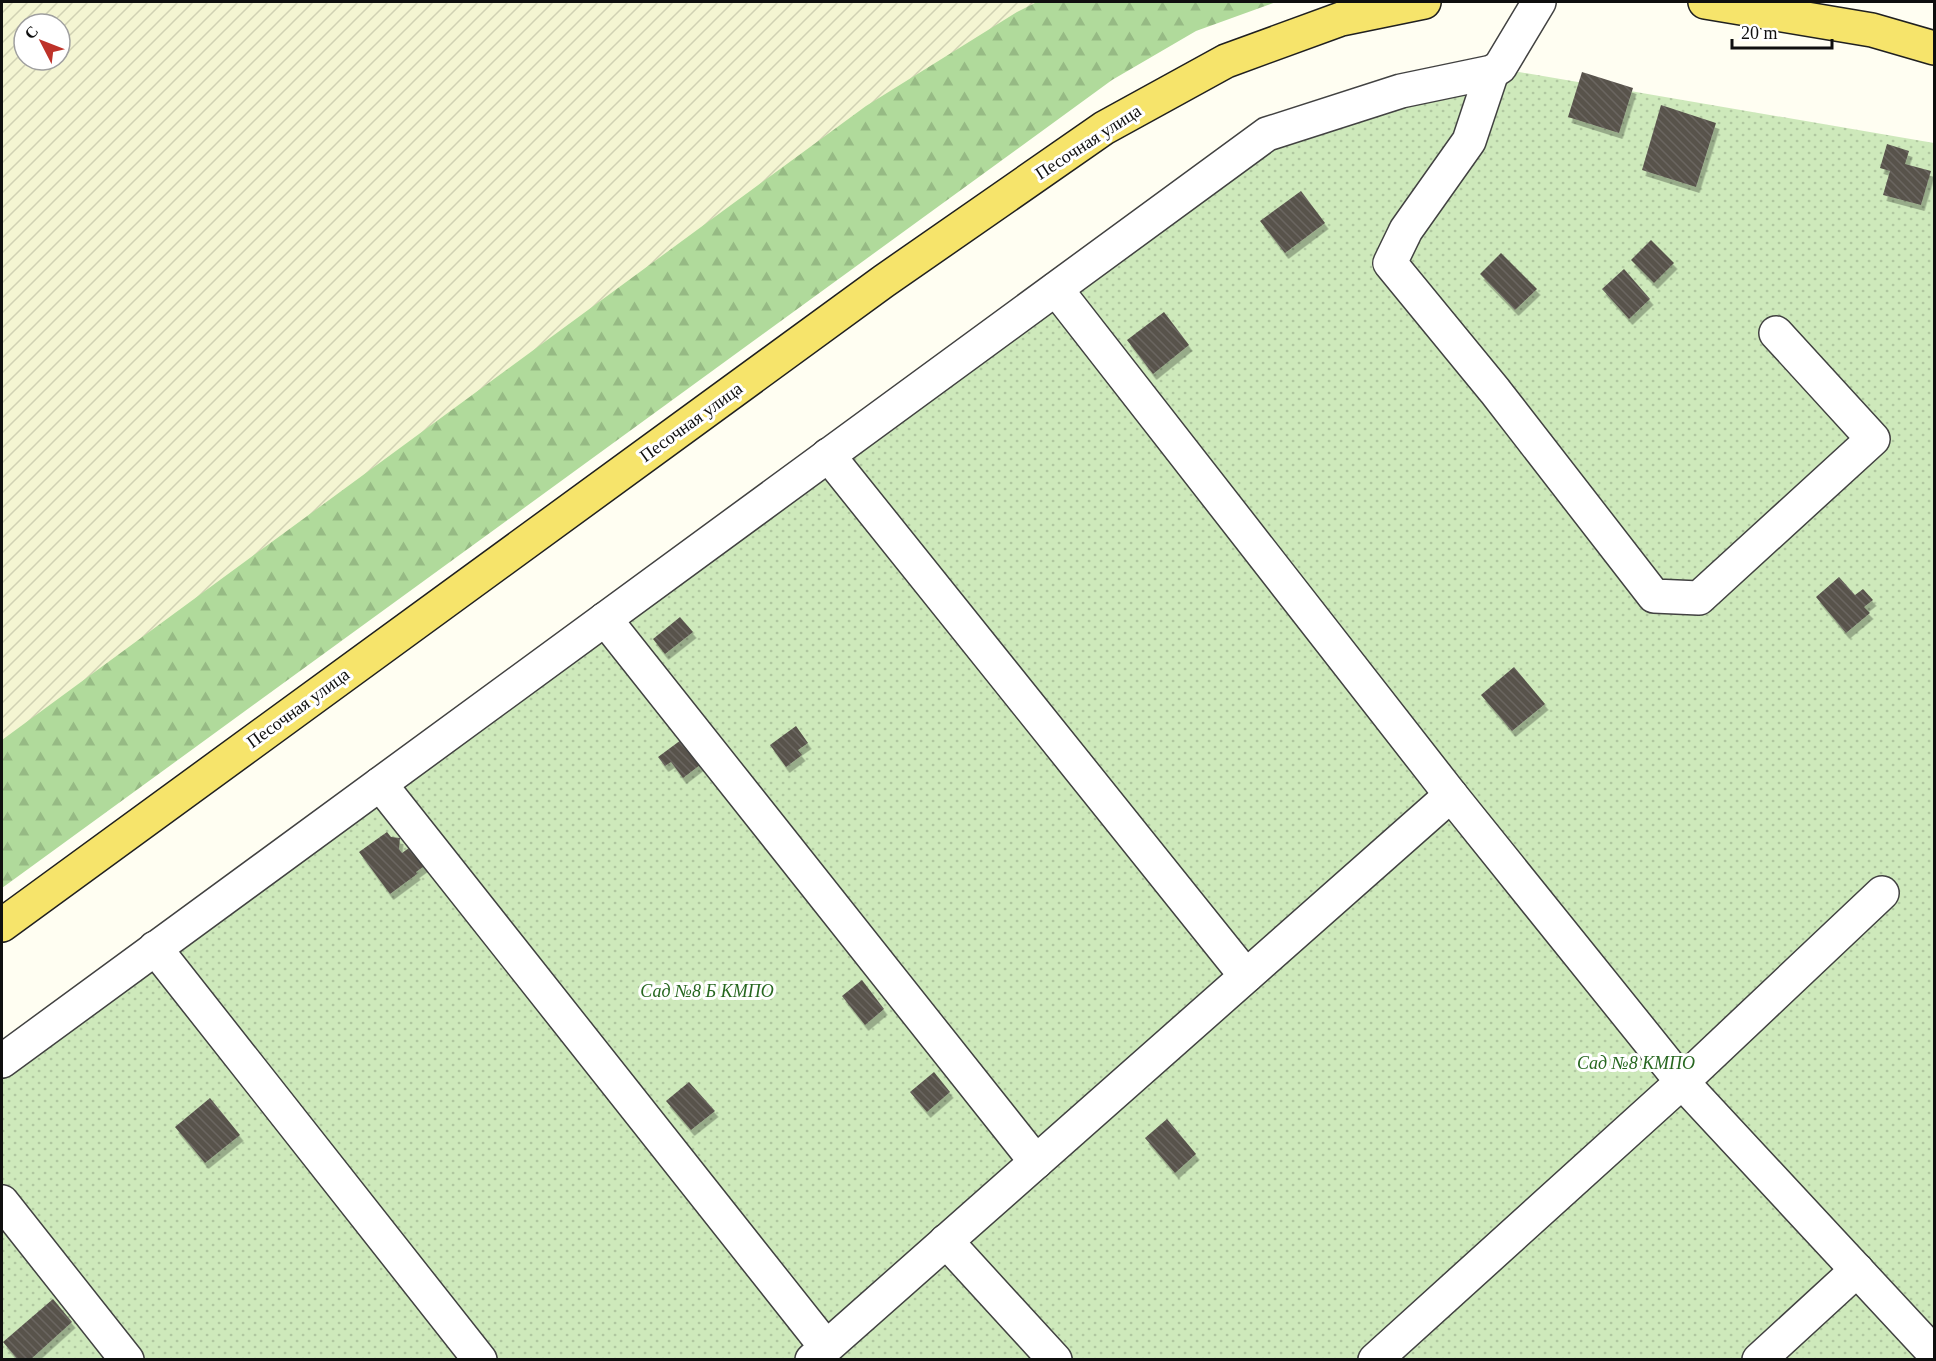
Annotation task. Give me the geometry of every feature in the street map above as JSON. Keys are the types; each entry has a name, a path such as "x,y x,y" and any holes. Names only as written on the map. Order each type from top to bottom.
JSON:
{"main road":[{"name":"Песочная улица","path":"2,925 884,281 1104,128 1226,61 1341,19 1424,2"},
{"path":"1705,2 1872,30 1935,48"}],"lane":[{"path":"2,1060 1268,134 1401,91 1492,72 1500,67 1539,2"},
{"path":"1492,72 1468,141 1406,230 1390,262 1654,596 1699,598 1873,439 1776,333"},
{"path":"1056,289 1451,795 1682,1082 1935,1353"},
{"path":"828,455 1246,976"},
{"path":"605,619 1036,1162"},
{"path":"380,784 819,1353 1451,795"},
{"path":"1375,1359 1682,1082 1882,893"},
{"path":"155,948 480,1359"},
{"path":"2,1202 126,1359"},
{"path":"945,1242 1056,1359"},
{"path":"1759,1359 1857,1270"}],"green space":[{"path":"2,2 1222,2 2,828"},
{"path":"1037,2 1276,2 1196,31 1112,80 2,888 2,740 866,106 1017,12"},
{"name":"Сад №8 Б КМПО","path":"1519,72 1934,143 1934,1359 2,1359 2,1053 1265,133"}],"building":[{"path":"1582,72 1633,88 1619,133 1568,117"},
{"path":"1661,105 1716,123 1696,187 1642,170"},
{"path":"1887,144 1909,151 1905,164 1931,171 1921,205 1883,195 1890,171 1880,168"},
{"path":"1301,191 1325,223 1285,253 1260,221"},
{"path":"1651,240 1674,263 1654,283 1631,260"},
{"path":"1501,253 1537,289 1515,310 1480,274"},
{"path":"1624,269 1650,299 1629,319 1602,289"},
{"path":"1164,312 1189,345 1153,374 1127,340"},
{"path":"1839,577 1855,595 1863,589 1873,600 1864,607 1870,613 1846,633 1816,597"},
{"path":"680,617 693,632 665,654 653,639"},
{"path":"1514,667 1545,704 1512,731 1481,695"},
{"path":"796,726 808,743 798,750 802,755 786,767 770,745"},
{"path":"681,740 700,765 683,778 671,762 665,766 658,757"},
{"path":"387,832 391,837 400,838 399,849 402,853 413,845 427,864 390,894 359,852"},
{"path":"862,980 884,1009 865,1025 842,996"},
{"path":"934,1072 950,1092 927,1112 910,1092"},
{"path":"689,1082 715,1111 691,1130 666,1101"},
{"path":"210,1098 240,1135 205,1163 175,1127"},
{"path":"1167,1119 1196,1154 1175,1173 1145,1138"},
{"path":"53,1299 72,1322 30,1360 18,1360 3,1342"}],"park label":[{"name":"Сад №8 КМПО","path":"1636,1063"}]}
